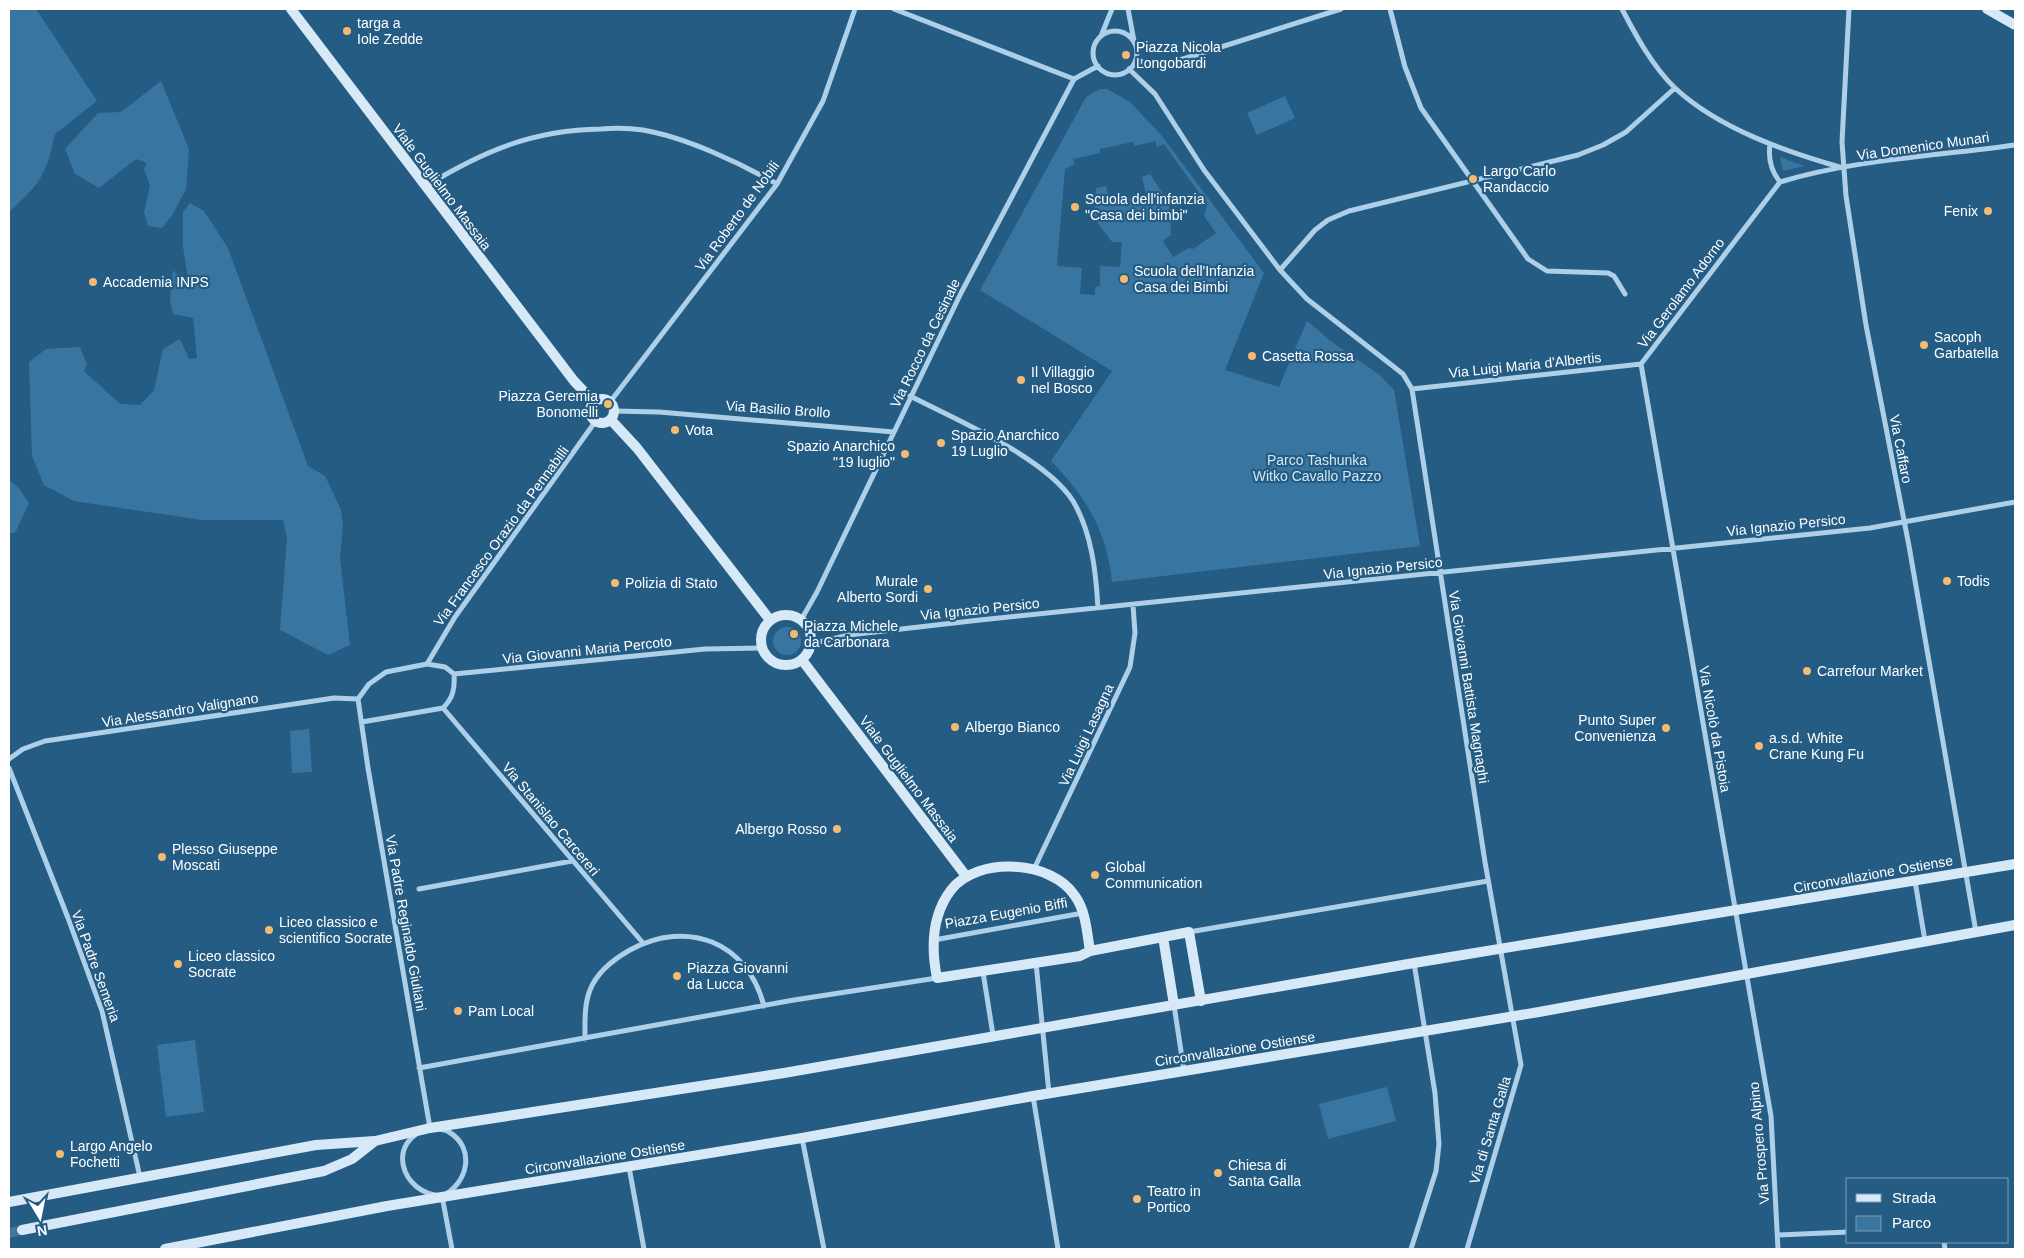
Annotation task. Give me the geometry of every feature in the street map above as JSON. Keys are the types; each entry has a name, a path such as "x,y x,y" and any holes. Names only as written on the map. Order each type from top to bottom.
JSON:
{"main road":[{"name":"Viale Guglielmo Massaia","path":"291,9 574,380 594,402"},
{"path":"1987,9 2015,25"},
{"path":"612,411 603,424 595,422 590,411 594,402 602,399 612,411 637,448 770,620"},
{"path":"786,615 801,620 809,628 811,644 802,660 791,665 777,664 770,659 762,648 761,634 770,620 786,615"},
{"name":"Viale Guglielmo Massaia","path":"802,660 966,876"},
{"name":"Circonvallazione Ostiense","path":"140,1177 332,1143 375,1141 430,1128 775,1074 1414,963 1735,912 2015,864"},
{"name":"Piazza Eugenio Biffi","path":"937,978 934,940 938,915 953,888 966,876 977,872 996,869 1034,869 1056,878 1066,885 1078,900 1083,914 1090,950"},
{"name":"Circonvallazione Ostiense","path":"165,1249 442,1196 802,1138 1033,1096 1746,976 2015,925"},
{"path":"937,978 1080,956 1090,950 1189,932 1200,1001"},
{"path":"1162,937 1174,1005"},
{"path":"22,1230 324,1171 352,1159 375,1141"},
{"path":"9,1202 140,1177"}],"street":[{"name":"Via Roberto de Nobili","path":"612,411 637,369 777,184 823,101 855,9"},
{"path":"894,9 1074,79 1098,66"},
{"path":"1112,9 1101,36 1094,47 1094,58 1098,66 1112,74 1129,70 1136,59 1137,53 1128,9"},
{"path":"1136,59 1149,64 1164,65 1341,9"},
{"path":"1390,9 1405,67 1422,108 1524,253 1537,266 1547,271 1559,273 1608,273 1614,276 1625,294"},
{"path":"1622,9 1635,33 1675,88 1721,120 1770,144 1843,168"},
{"name":"Via Caffaro","path":"1849,9 1844,83 1843,168 1866,326 1904,522 1976,932"},
{"path":"1101,36 1108,32 1118,31 1128,35 1134,42"},
{"name":"Via Giovanni Battista Magnaghi","path":"1129,70 1155,94 1204,170 1280,270 1307,299 1403,374 1412,389 1488,881"},
{"name":"Via Rocco da Cesinale","path":"801,620 910,396 1074,79"},
{"path":"1280,270 1302,244 1328,220 1370,204 1578,156 1604,145 1626,132 1675,88"},
{"path":"426,187 478,156 518,140 564,131 612,128 644,130 672,138 722,157 777,184"},
{"path":"1770,144 1770,161 1774,176 1780,182"},
{"name":"Via Domenico Munari","path":"1780,182 1843,168 2015,145"},
{"name":"Via Gerolamo Adorno","path":"1673,549 1641,364 1780,182"},
{"name":"Via Luigi Maria d'Albertis","path":"1412,389 1641,364"},
{"path":"910,396 1040,467 1065,490 1074,502 1086,530 1094,566 1098,608"},
{"name":"Via Basilio Brollo","path":"612,411 659,412 894,432"},
{"name":"Via Francesco Orazio da Pennabilli","path":"427,664 455,617 595,422"},
{"name":"Via Ignazio Persico","path":"811,644 832,638 864,633 1870,528 2015,502"},
{"name":"Via Nicolò da Pistoia","path":"1673,549 1735,912"},
{"name":"Via Luigi Lasagna","path":"1034,869 1130,667 1136,633 1133,605"},
{"name":"Via Giovanni Maria Percoto","path":"454,674 723,648 762,648"},
{"path":"358,699 369,684 386,672 427,664 445,667 454,674 454,691 450,701 443,708 362,722"},
{"name":"Via Alessandro Valignano","path":"9,758 44,741 334,698 358,699"},
{"name":"Via Padre Reginaldo Giuliani","path":"358,699 430,1128"},
{"name":"Via Stanislao Carcereri","path":"443,708 643,943"},
{"name":"Via Padre Semeria","path":"9,768 102,1011 118,1074 140,1177"},
{"path":"419,889 572,861"},
{"path":"1189,932 1488,881 1512,1016"},
{"path":"1915,881 1925,941"},
{"path":"1735,912 1746,976"},
{"name":"Piazza Eugenio Biffi","path":"934,940 1083,914"},
{"path":"585,1039 586,1005 593,984 610,964 643,943 676,936 692,936 714,941 735,956 757,985 764,1006"},
{"path":"1036,963 1049,1094"},
{"path":"1412,1249 1436,1171 1439,1152 1438,1118 1414,963"},
{"path":"983,972 993,1035"},
{"name":"Via Prospero Alpino","path":"1746,976 1771,1116 1778,1249"},
{"path":"419,1068 764,1006 937,978"},
{"path":"1174,1005 1184,1071"},
{"name":"Via di Santa Galla","path":"1467,1249 1521,1066 1512,1016"},
{"path":"1033,1096 1058,1249"},
{"path":"430,1128 445,1130 454,1136 461,1146 465,1159 465,1172 461,1183 442,1196 427,1194 418,1190 408,1177 404,1164 404,1152 408,1140 415,1133 430,1128"},
{"path":"802,1138 824,1249"},
{"path":"629,1167 644,1249"},
{"path":"442,1196 452,1249"},
{"path":"1778,1234 1846,1232"}],"green space":[{"path":"9,9 36,9 97,101 55,134 45,170 35,186 9,212"},
{"path":"161,81 189,149 186,189 173,214 162,228 148,226 144,212 150,186 144,169 147,163 136,159 99,188 75,174 65,149 98,113 121,112"},
{"name":"Parco Tashunka Witko Cavallo Pazzo","path":"1100,89 1107,89 1130,102 1162,136 1264,273 1225,370 1279,387 1307,321 1332,342 1380,375 1394,390 1420,546 1112,582 1105,547 1093,516 1075,488 1051,461 1112,371 980,290 1086,97","holes":["1155,141 1157,147 1164,144 1207,204 1204,216 1216,233 1193,249 1189,248 1173,257 1163,241 1171,235 1169,203 1150,174 1142,177 1146,194 1110,202 1106,186 1096,188 1094,218 1112,242 1122,242 1120,267 1100,266 1100,286 1095,287 1095,295 1080,294 1082,268 1057,266 1065,169 1075,164 1073,159 1100,153 1100,149 1133,142 1135,146"]},
{"path":"1285,96 1295,118 1257,135 1247,113"},
{"path":"1780,157 1805,166 1783,171"},
{"path":"190,203 204,211 228,248 308,466 325,476 341,510 343,526 340,558 350,645 328,655 280,630 287,538 283,520 202,520 74,501 44,485 32,456 29,362 46,349 80,347 87,365 84,371 120,404 140,405 154,390 163,349 180,339 189,359 197,358 193,318 173,314 170,299 173,270 189,286 183,246 183,212"},
{"path":"9,480 19,488 29,503 15,533 9,533"},
{"path":"787,627 797,631 801,641 797,651 787,655 777,651 773,641 777,631"},
{"path":"309,729 312,772 292,773 290,731"},
{"path":"195,1040 204,1112 166,1117 157,1045"},
{"path":"1387,1087 1396,1121 1328,1139 1319,1104"}],"tunnel":[{"path":"9,1233 22,1230"}],"place":[{"name":"targa a Iole Zedde","path":"347,31"},
{"name":"Piazza Nicola Longobardi","path":"1126,55"},
{"name":"Largo Carlo Randaccio","path":"1473,179"},
{"name":"Scuola dell'infanzia \"Casa dei bimbi\"","path":"1075,207"},
{"name":"Fenix","path":"1988,211"},
{"name":"Scuola dell'Infanzia Casa dei Bimbi","path":"1124,279"},
{"name":"Accademia INPS","path":"93,282"},
{"name":"Sacoph Garbatella","path":"1924,345"},
{"name":"Casetta Rossa","path":"1252,356"},
{"name":"Il Villaggio nel Bosco","path":"1021,380"},
{"name":"Piazza Geremia Bonomelli","path":"608,404"},
{"name":"Vota","path":"675,430"},
{"name":"Spazio Anarchico 19 Luglio","path":"941,443"},
{"name":"Spazio Anarchico \"19 luglio\"","path":"905,454"},
{"name":"Todis","path":"1947,581"},
{"name":"Polizia di Stato","path":"615,583"},
{"name":"Murale Alberto Sordi","path":"928,589"},
{"name":"Piazza Michele da Carbonara","path":"794,634"},
{"name":"Carrefour Market","path":"1807,671"},
{"name":"Albergo Bianco","path":"955,727"},
{"name":"Punto Super Convenienza","path":"1666,728"},
{"name":"a.s.d. White Crane Kung Fu","path":"1759,746"},
{"name":"Albergo Rosso","path":"837,829"},
{"name":"Plesso Giuseppe Moscati","path":"162,857"},
{"name":"Global Communication","path":"1095,875"},
{"name":"Liceo classico e scientifico Socrate","path":"269,930"},
{"name":"Liceo classico Socrate","path":"178,964"},
{"name":"Piazza Giovanni da Lucca","path":"677,976"},
{"name":"Pam Local","path":"458,1011"},
{"name":"Largo Angelo Fochetti","path":"60,1154"},
{"name":"Chiesa di Santa Galla","path":"1218,1173"},
{"name":"Teatro in Portico","path":"1137,1199"}]}
